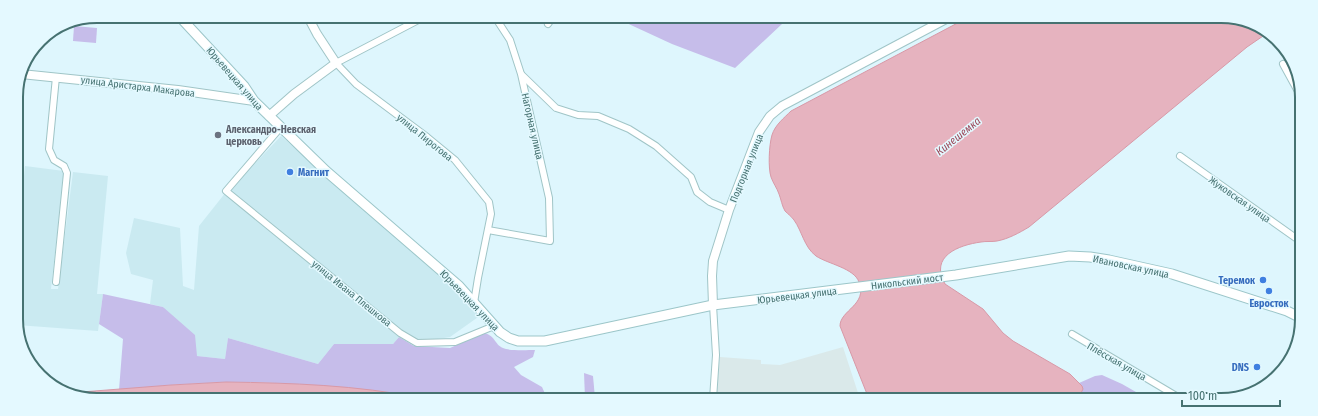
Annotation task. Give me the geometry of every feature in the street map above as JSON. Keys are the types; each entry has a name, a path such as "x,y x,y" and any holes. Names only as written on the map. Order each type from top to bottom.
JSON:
{"main road":[{"name":"Юрьевецкая улица","path":"188,23 244,86 254,101 326,172 459,286 494,326 509,338 518,341 545,342 714,305 857,287"},
{"name":"Ивановская улица","path":"956,274 1051,258 1069,256 1090,257 1172,274 1288,311 1295,315"},
{"name":"Никольский мост","path":"857,287 956,274"}],"street":[{"name":"улица Пирогова","path":"312,23 336,63 356,84 455,160 489,202 492,214 474,303"},
{"path":"269,116 294,94 336,63 413,23"},
{"name":"Нагорная улица","path":"488,230 550,241 549,198 521,74 510,40 499,23"},
{"name":"Подгорная улица","path":"713,393 716,355 712,276 713,261 729,210 759,132 766,121 782,106 939,23"},
{"path":"1283,64 1294,83"},
{"path":"521,74 556,108 578,115 598,116 629,129 656,146 691,177 697,192 710,202 729,210"},
{"name":"улица Аристарха Макарова","path":"27,75 178,90 254,101"},
{"path":"56,77 49,149 54,160 64,166 67,173 56,282"},
{"name":"улица Ивана Плешкова","path":"281,127 226,190 400,333 418,344 455,342 494,326"},
{"name":"Жуковская улица","path":"1180,156 1295,237"},
{"name":"Плёсская улица","path":"1072,334 1171,393"}],"shaded area":[{"path":"626,23 784,23 735,68 672,44"},
{"path":"74,27 97,28 96,43 73,41"},
{"path":"281,136 462,295 481,315 450,337 419,342 406,334 317,263 230,190"},
{"path":"25,166 64,171 51,289 58,289 73,172 108,176 97,294 103,294 98,331 24,325 23,186"},
{"path":"226,192 399,337 393,344 334,344 318,364 228,338 225,359 197,356 163,307 150,304 153,280 131,274 126,253 134,218 180,228 183,286 194,290 199,226"},
{"path":"103,294 163,307 195,335 197,356 225,359 228,338 318,364 334,344 393,344 399,337 414,346 450,348 484,333 491,336 500,346 506,349 535,350 533,357 514,367 521,375 542,387 545,393 392,393 277,383 226,382 119,390 123,339 99,324"},
{"path":"843,347 858,393 717,393 720,357 761,360 761,364 780,365"},
{"path":"584,373 593,376 595,393 585,393"},
{"path":"1102,375 1138,393 1082,393 1082,386 1079,383 1095,376"}],"water":[{"name":"Кинешемка","path":"958,23 1221,23 1240,26 1263,36 1247,47 1029,227 1013,236 1001,240 981,242 956,249 944,259 941,266 941,274 945,284 983,309 1003,333 1013,341 1070,374 1082,386 1083,389 1081,393 867,393 840,326 841,320 857,302 860,296 861,290 859,282 852,273 821,259 812,252 806,244 794,220 785,211 771,177 769,156 773,131 791,111"},
{"path":"226,382 299,384 348,387 391,393 97,393 86,392"}],"place":[{"name":"Александро-Невская церковь","path":"218,135"},
{"name":"Магнит","path":"290,172"},
{"name":"Теремок","path":"1263,280"},
{"name":"Евросток","path":"1269,291"},
{"name":"DNS","path":"1257,367"}]}
